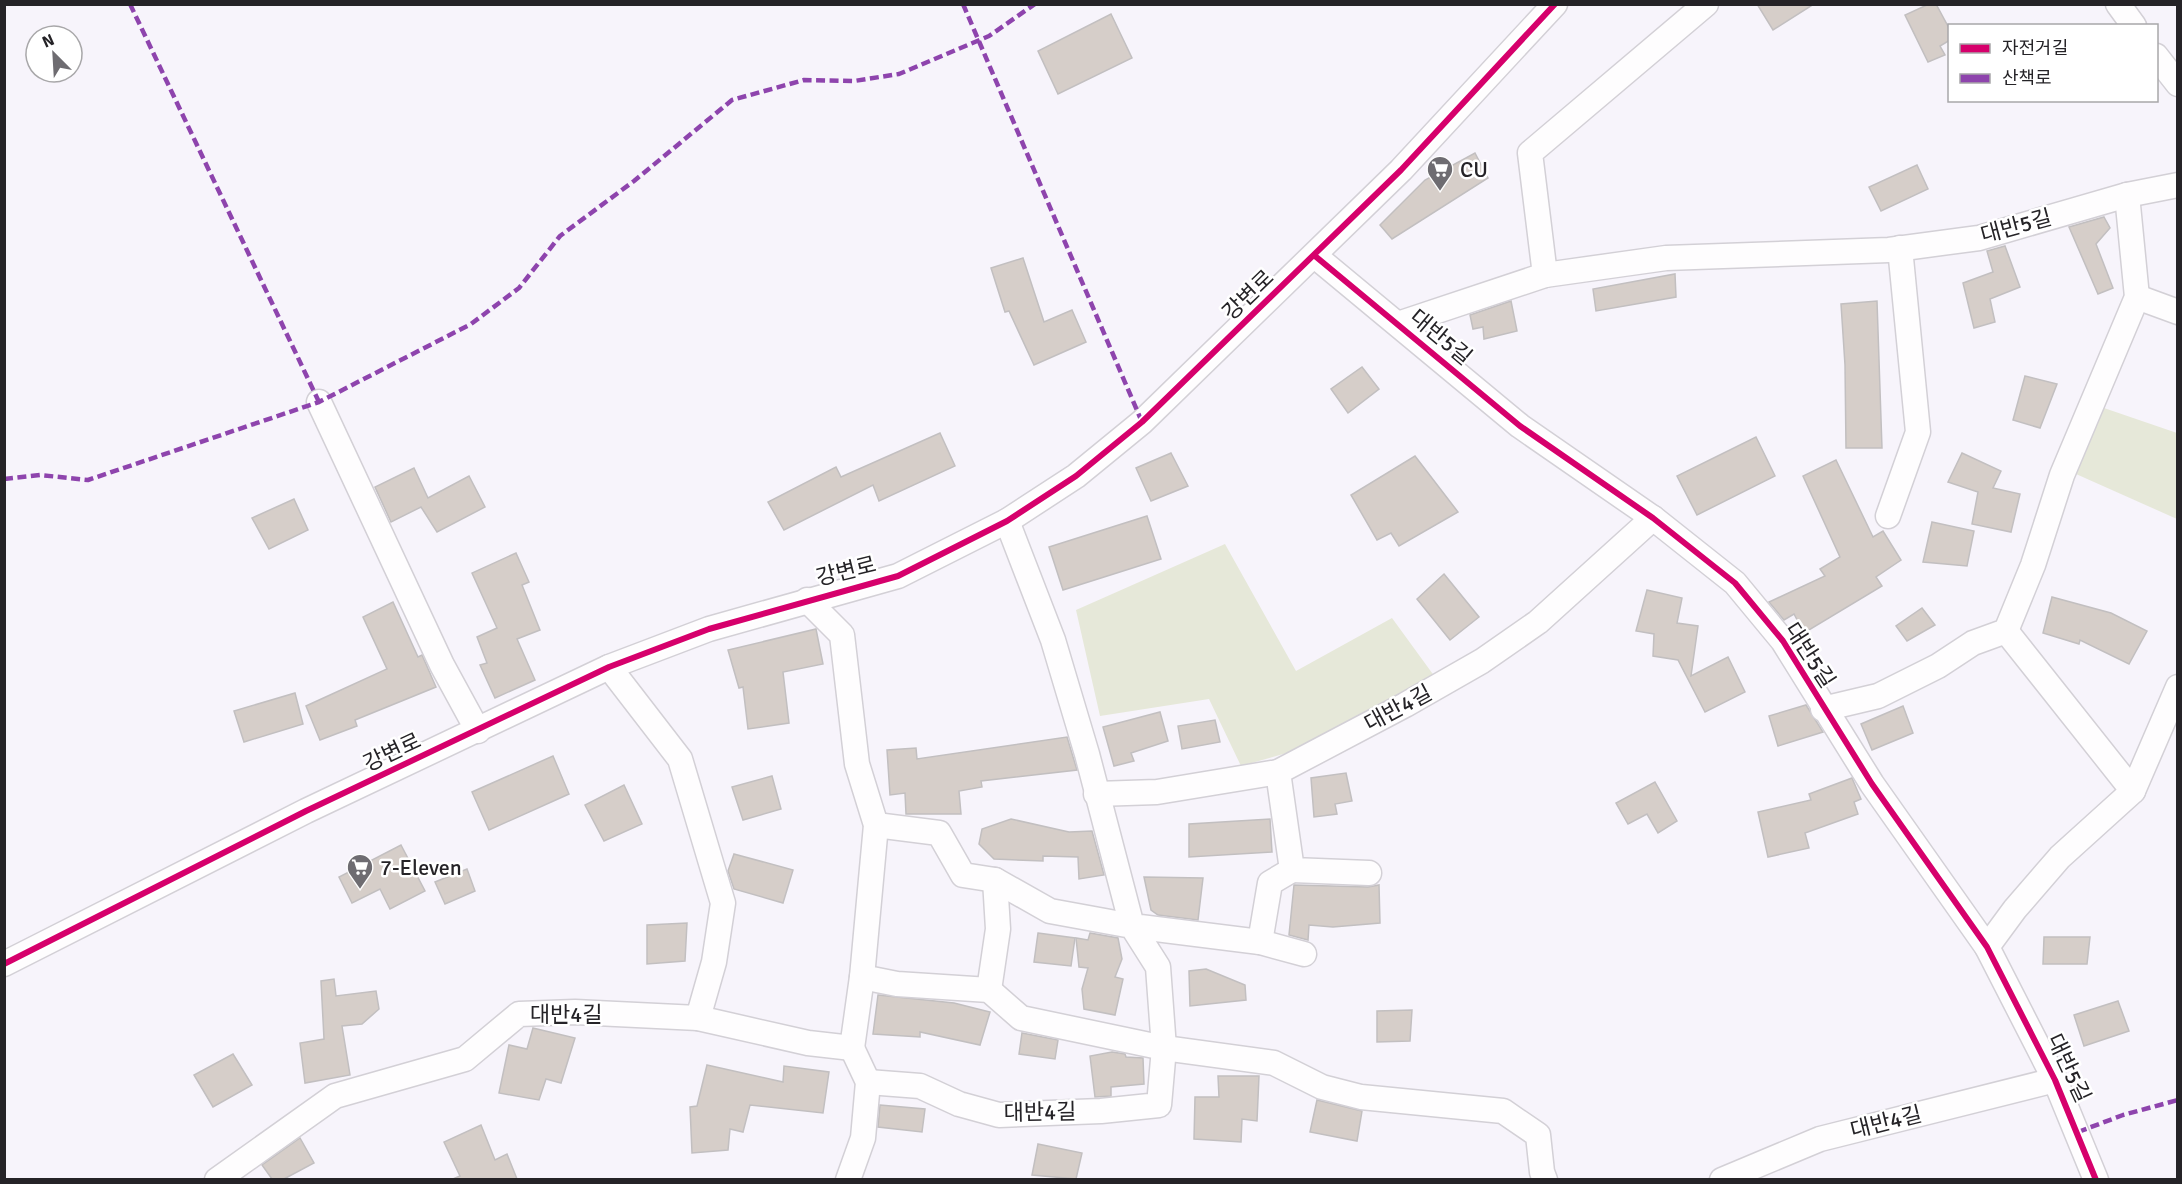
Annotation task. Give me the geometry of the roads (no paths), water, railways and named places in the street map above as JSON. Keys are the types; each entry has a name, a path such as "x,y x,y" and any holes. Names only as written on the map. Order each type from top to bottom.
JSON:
{"street":[{"name":"강변로","path":"4,964 306,811 609,667 709,629 898,576 1007,521 1076,476 1142,422 1401,170 1556,4"},
{"path":"1545,275 1530,153 1706,4"},
{"path":"2118,4 2133,24"},
{"path":"2158,57 2178,84"},
{"name":"대반5길","path":"1398,324 1545,275 1666,258 1900,248 1979,238 2127,195 2178,185"},
{"path":"2127,195 2137,297 2062,475 2033,565 2006,631 2133,791"},
{"path":"1888,516 1918,432 1900,248"},
{"name":"대반5길","path":"1315,256 1520,426 1653,518 1735,583 1783,641 1823,709 1987,947 2055,1080 2096,1179"},
{"path":"2137,297 2178,312"},
{"path":"319,402 442,665 478,731"},
{"name":"대반4길","path":"1096,794 1157,792 1278,772 1405,705 1482,661 1538,622 1653,518"},
{"name":"대반4길","path":"868,1082 920,1086 959,1104 999,1115 1101,1111 1159,1105 1164,1048 1158,967 1132,926 1087,754 1053,640 1007,521"},
{"path":"807,600 842,635 857,764 876,825 862,977 852,1048 868,1082 863,1138 848,1179"},
{"name":"대반5길","path":"1823,709 1878,696 1938,666 1973,643 2006,631"},
{"path":"609,667 680,759 723,903 714,963 698,1018"},
{"path":"1987,947 2015,909 2060,857 2133,791 2178,687"},
{"path":"1278,772 1292,870"},
{"path":"876,825 939,833 963,875 995,880 1050,911 1132,926 1260,942 1304,954"},
{"path":"1260,942 1270,883 1292,870 1369,873"},
{"path":"989,990 998,929 995,880"},
{"path":"862,977 897,984 989,990 1021,1018 1164,1048 1274,1063 1322,1087 1361,1097 1503,1111 1538,1135 1542,1172 1545,1179"},
{"name":"대반4길","path":"217,1179 334,1096 465,1059 519,1014 575,1012 698,1018 808,1043 852,1048"},
{"name":"대반4길","path":"1722,1179 1820,1139 2055,1080"}],"place":[{"name":"CU","path":"1440,192"},
{"name":"7-Eleven","path":"360,890"}]}
